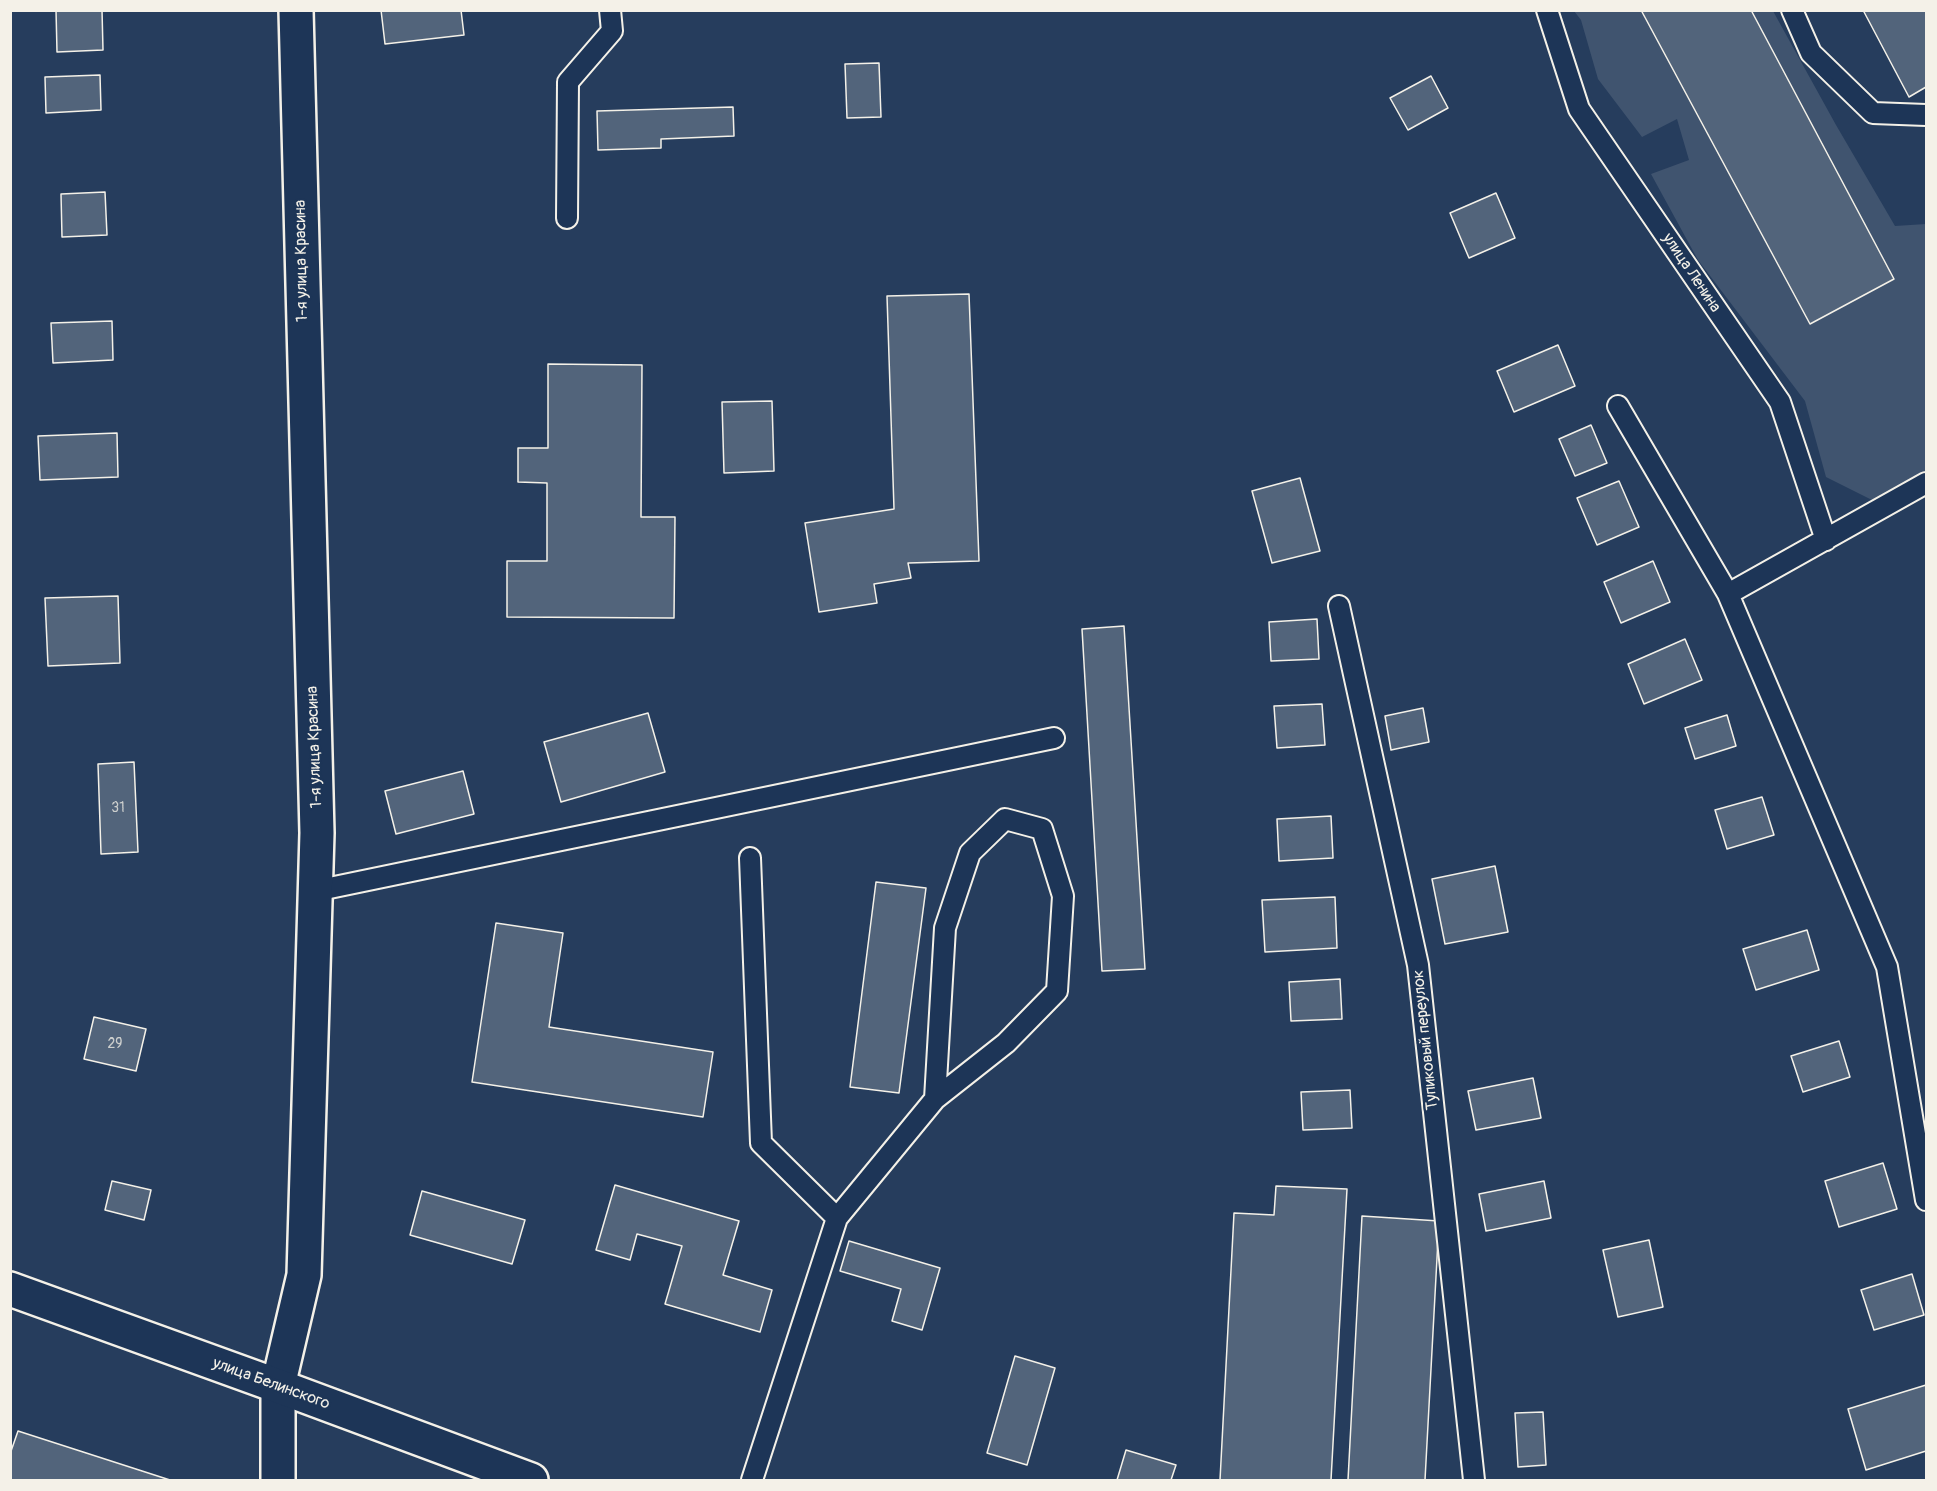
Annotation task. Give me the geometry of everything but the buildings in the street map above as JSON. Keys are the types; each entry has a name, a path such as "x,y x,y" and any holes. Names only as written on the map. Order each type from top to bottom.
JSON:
{"street":[{"name":"1-я улица Красина","path":"278,1480 278,1386 304,1275 317,833 296,10"},
{"name":"улица Белинского","path":"10,1289 531,1480"}],"lane":[{"path":"567,218 568,82 612,31 610,10"},
{"name":"улица Ленина","path":"1547,10 1579,109 1780,402 1826,540"},
{"path":"1792,10 1811,53 1873,113 1926,116"},
{"path":"1618,406 1728,594 1887,967 1926,1200"},
{"path":"1728,594 1926,483"},
{"name":"Тупиковый переулок","path":"1339,606 1418,965 1474,1480"},
{"path":"315,891 1054,738"},
{"path":"752,1480 837,1218 935,1099 1006,1042 1057,992 1064,896 1042,829 1005,819 970,852 945,928 935,1099"},
{"path":"750,858 761,1143 837,1218"}],"shaded area":[{"path":"1574,11 1773,11 1895,226 1926,224 1926,471 1874,501 1826,477 1805,401 1698,260 1651,174 1689,160 1677,119 1642,137 1598,79 1581,20"}]}
